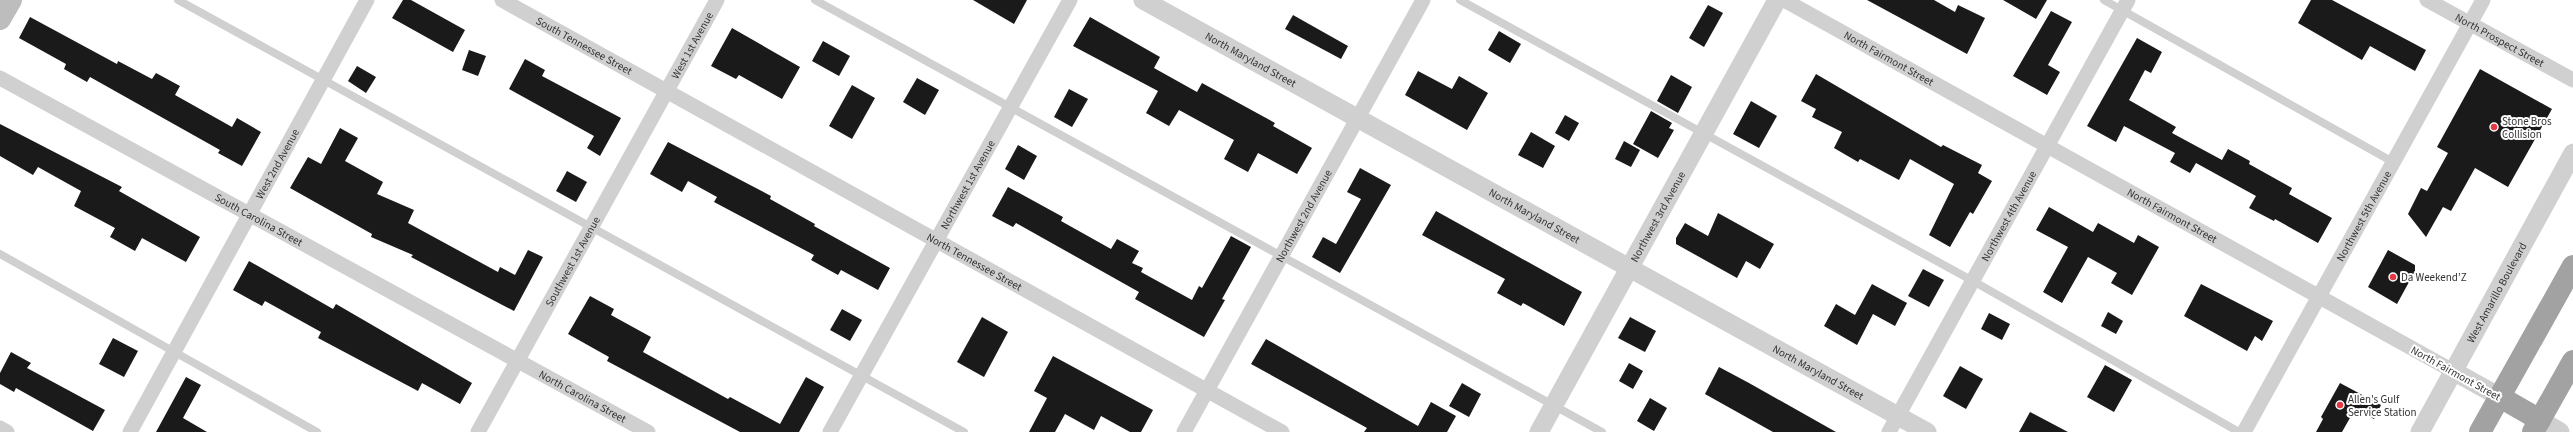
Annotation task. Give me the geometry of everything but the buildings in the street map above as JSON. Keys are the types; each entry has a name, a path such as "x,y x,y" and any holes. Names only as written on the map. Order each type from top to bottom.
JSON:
{"highway":[{"path":"2480,432 2573,266"},
{"path":"2536,426 2573,361"},
{"name":"North Fairmont Street","path":"2500,397 2536,426"}],"main road":[{"path":"0,19 11,0"}],"street":[{"name":"West 2nd Avenue","path":"130,432 367,0"},
{"name":"South Tennessee Street","path":"502,0 667,91"},
{"name":"West 1st Avenue","path":"667,91 717,0"},
{"name":"Northwest 1st Avenue","path":"830,432 938,241 1070,0"},
{"name":"North Maryland Street","path":"1143,0 1629,269 1893,424 1927,432"},
{"name":"Northwest 2nd Avenue","path":"1184,432 1423,0"},
{"name":"Northwest 3rd Avenue","path":"1539,432 1777,0"},
{"name":"North Fairmont Street","path":"1784,0 2500,397"},
{"name":"North Prospect Street","path":"2427,0 2573,80"},
{"name":"Northwest 5th Avenue","path":"2244,432 2482,0"},
{"name":"Northwest 4th Avenue","path":"1893,424 2125,5"},
{"name":"South Carolina Street","path":"0,78 518,360"},
{"name":"Southwest 1st Avenue","path":"478,432 667,91"},
{"name":"North Tennessee Street","path":"667,91 1282,432"},
{"name":"West Amarillo Boulevard","path":"2420,432 2573,153"},
{"name":"North Carolina Street","path":"518,360 648,432"},
{"name":"North Fairmont Street","path":"2536,426 2560,432"},
{"path":"0,428 7,432"}],"lane":[{"path":"178,0 592,226 964,432"},
{"path":"815,0 1602,432"},
{"path":"1460,0 1704,132 1973,281 2239,432"},
{"path":"2104,0 2125,5 2393,162"},
{"path":"0,254 173,353 317,432"}],"place":[{"name":"Stone Bros Collision","path":"2494,127"},
{"name":"Da Weekend’Z","path":"2393,277"},
{"name":"Allen's Gulf Service Station","path":"2340,405"}]}
